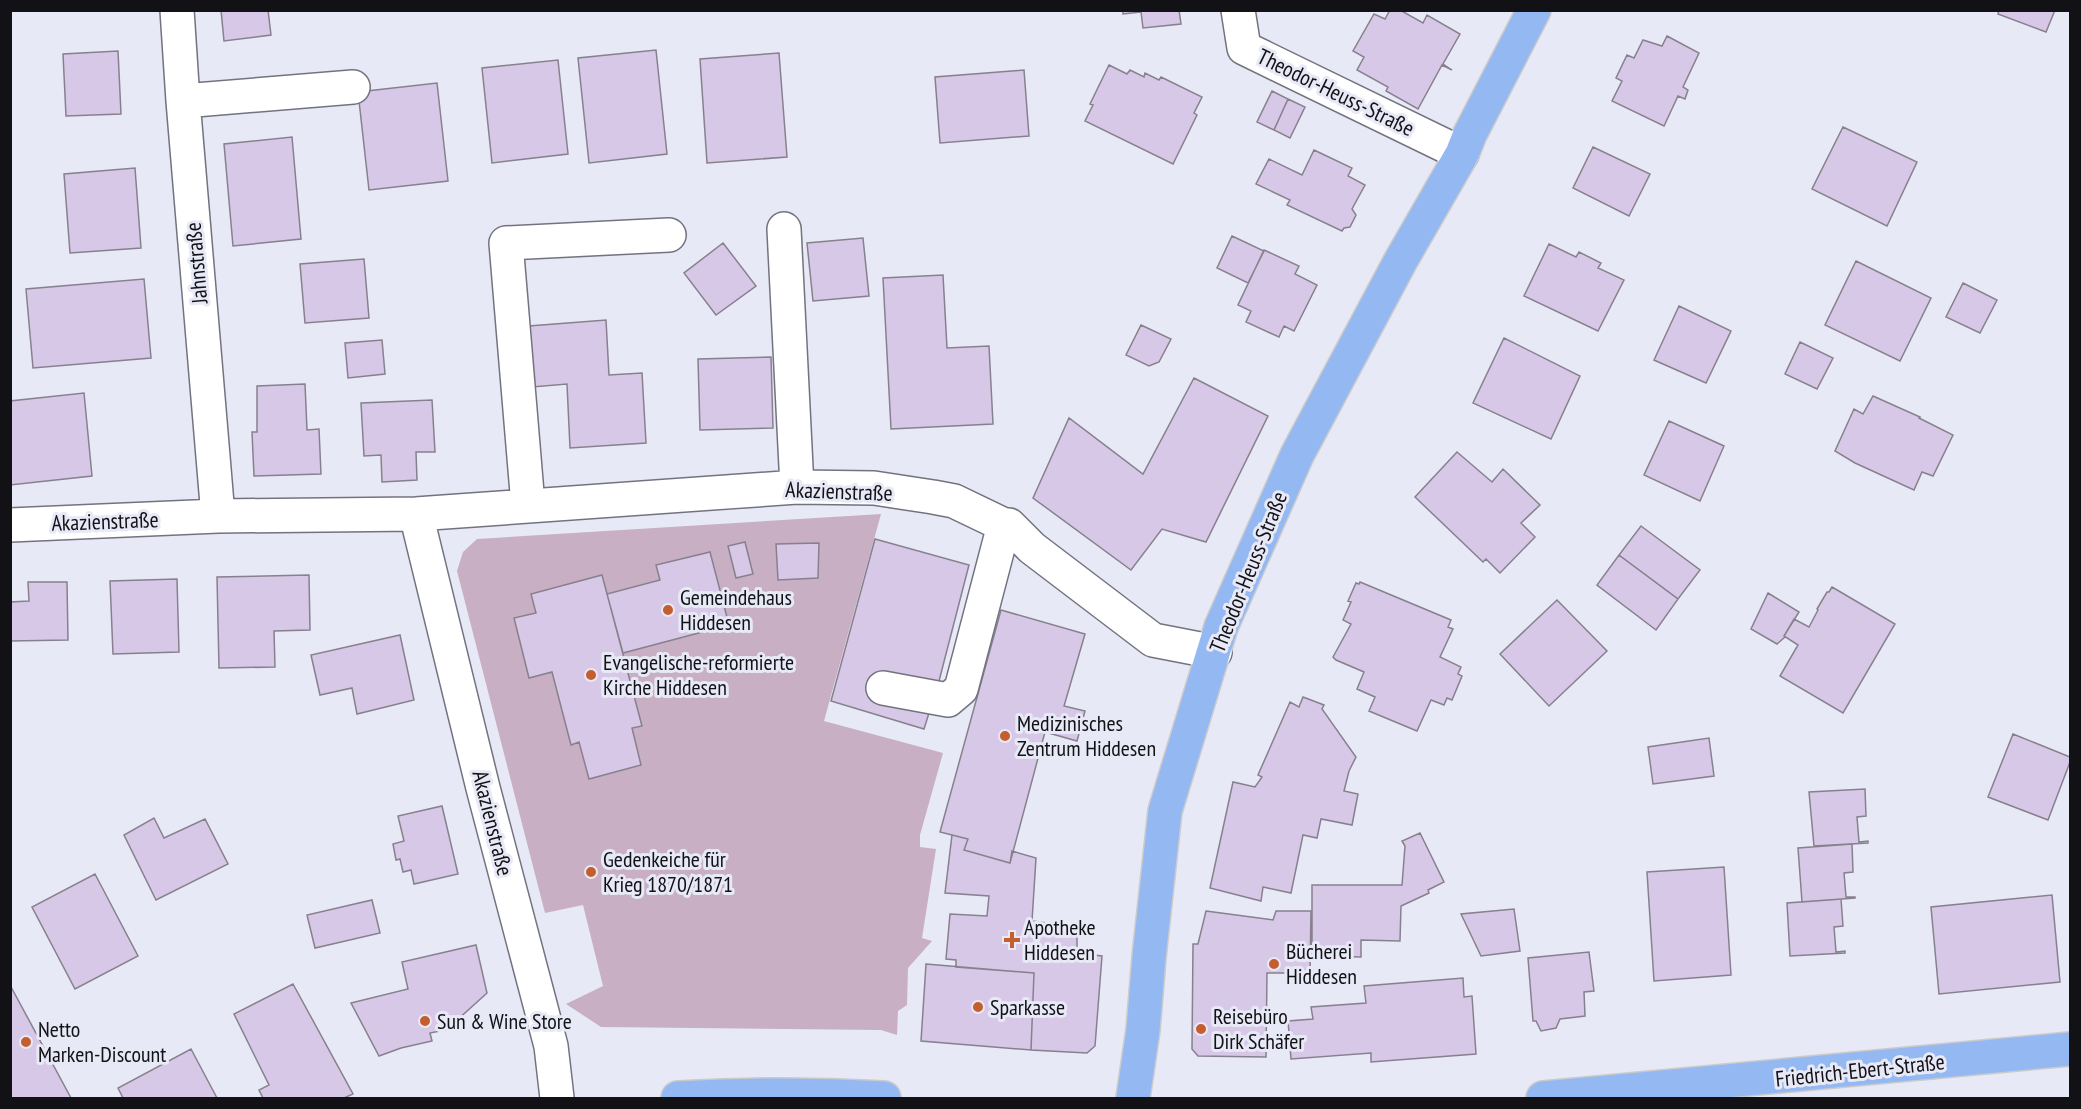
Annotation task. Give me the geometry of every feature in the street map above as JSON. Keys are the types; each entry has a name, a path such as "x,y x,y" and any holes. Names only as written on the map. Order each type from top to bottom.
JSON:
{"main road":[{"name":"Theodor-Heuss-Straße","path":"1133,1098 1143,1030 1165,812 1221,627 1297,455 1401,260 1462,154 1534,10"},
{"name":"Friedrich-Ebert-Straße","path":"1543,1098 2070,1049"},
{"path":"678,1098 731,1095 828,1095 884,1098"}],"street":[{"name":"Jahnstraße","path":"177,10 218,516"},
{"name":"Theodor-Heuss-Straße","path":"1238,10 1244,48 1462,154"},
{"path":"183,101 353,87"},
{"path":"784,229 797,487"},
{"path":"528,505 506,243 669,236"},
{"name":"Akazienstraße","path":"10,525 218,516 416,514 797,487 874,488 954,501 1004,525 1009,525 1041,555 1153,640 1215,652"},
{"name":"Akazienstraße","path":"416,514 483,788 550,1046 557,1098"},
{"path":"883,688 948,700 961,689 1004,525"}],"shaded area":[{"path":"881,514 824,721 943,753 920,835 920,847 936,849 922,938 932,941 908,968 907,1005 898,1011 897,1035 881,1030 601,1027 566,1004 603,986 583,905 545,913 457,571 463,552 477,539"}],"building":[{"path":"221,10 268,10 271,35 224,41"},
{"path":"1123,10 1179,10 1181,24 1143,28 1141,12 1123,14"},
{"path":"1390,10 1400,10 1423,23 1427,15 1460,34 1443,64 1452,70 1442,65 1418,109 1386,91 1388,87 1357,70 1364,57 1353,51 1374,14 1385,19"},
{"path":"1999,10 2055,10 2046,32 1998,14"},
{"path":"1667,36 1699,53 1683,87 1688,90 1685,99 1678,96 1664,126 1612,101 1622,81 1616,78 1627,55 1634,58 1643,40 1662,46"},
{"path":"656,50 667,154 589,163 578,58"},
{"path":"118,51 121,114 66,116 63,54"},
{"path":"779,53 787,157 707,163 700,59"},
{"path":"558,60 568,154 492,163 482,68"},
{"path":"1109,65 1127,74 1130,70 1144,77 1145,73 1159,80 1161,77 1202,97 1194,113 1197,115 1173,164 1085,121 1093,105 1090,104"},
{"path":"1024,70 1029,136 940,143 935,77"},
{"path":"437,83 448,181 369,190 358,92"},
{"path":"1272,91 1288,99 1274,130 1257,122"},
{"path":"1288,99 1305,107 1290,138 1274,130"},
{"path":"1843,127 1917,162 1887,226 1812,189"},
{"path":"292,137 301,239 233,246 224,144"},
{"path":"1593,147 1650,174 1629,216 1573,188"},
{"path":"1314,150 1352,168 1348,176 1365,185 1352,209 1356,215 1350,227 1342,231 1287,205 1290,200 1256,184 1269,159 1302,175"},
{"path":"135,168 141,248 70,253 64,174"},
{"path":"1232,236 1264,251 1248,283 1217,268"},
{"path":"863,238 869,296 813,301 807,243"},
{"path":"723,243 756,286 716,315 684,273"},
{"path":"1549,244 1576,257 1579,252 1601,263 1598,268 1624,280 1598,331 1524,296"},
{"path":"1264,250 1299,266 1295,274 1317,285 1294,331 1284,326 1279,337 1246,322 1251,311 1238,305"},
{"path":"364,259 369,318 305,323 300,264"},
{"path":"1856,261 1931,298 1900,361 1825,325"},
{"path":"943,275 947,348 989,346 993,424 891,429 883,278"},
{"path":"144,279 151,358 33,368 26,289"},
{"path":"1963,283 1997,300 1980,333 1946,317"},
{"path":"1679,306 1731,331 1706,383 1654,360"},
{"path":"606,320 609,375 642,373 646,443 570,448 567,384 532,387 529,326"},
{"path":"1141,325 1171,339 1159,362 1149,366 1126,355"},
{"path":"1504,338 1580,376 1551,439 1473,403"},
{"path":"382,340 385,374 348,378 345,343"},
{"path":"1800,342 1833,358 1817,389 1785,374"},
{"path":"771,357 773,428 700,430 698,359"},
{"path":"1194,378 1268,416 1206,542 1162,529 1131,570 1033,498 1069,418 1143,474"},
{"path":"305,384 307,430 319,429 321,474 254,476 252,432 257,432 257,386"},
{"path":"84,393 92,476 10,485 10,401"},
{"path":"1873,396 1953,435 1933,476 1922,472 1914,490 1855,463 1835,451 1854,409 1863,414"},
{"path":"432,400 435,452 416,452 417,480 382,482 381,455 364,456 361,403"},
{"path":"1669,421 1724,446 1700,501 1644,475"},
{"path":"1457,452 1492,482 1503,469 1540,505 1521,523 1535,537 1500,573 1486,559 1483,562 1415,497"},
{"path":"1641,526 1700,570 1678,599 1619,555"},
{"path":"875,539 969,565 924,729 831,701"},
{"path":"745,542 753,574 736,578 728,546"},
{"path":"819,543 818,578 778,580 776,544"},
{"name":"Gemeindehaus Hiddesen","path":"710,552 729,625 623,653 607,594 660,580 656,565"},
{"path":"1619,555 1678,599 1656,630 1597,585"},
{"path":"309,575 310,630 274,631 275,667 219,668 217,577"},
{"name":"Evangelische-reformierte Kirche Hiddesen","path":"602,575 642,726 632,728 641,765 589,779 579,742 571,745 552,672 529,678 514,618 536,613 531,594"},
{"path":"177,579 179,652 113,654 110,581"},
{"path":"28,582 67,582 68,640 10,641 10,602 29,601"},
{"path":"1360,582 1451,620 1448,627 1453,629 1440,657 1461,667 1458,674 1462,676 1452,700 1447,698 1444,705 1431,700 1417,731 1369,711 1375,697 1357,689 1364,672 1333,657 1351,624 1343,620 1356,583"},
{"path":"1832,587 1895,624 1843,713 1780,676 1798,645 1784,636 1794,619 1809,627 1817,609"},
{"path":"1768,593 1799,612 1785,637 1777,644 1751,629"},
{"path":"1557,600 1607,651 1549,706 1500,654"},
{"name":"Medizinisches Zentrum Hiddesen","path":"1001,610 1085,634 1064,706 1085,711 1077,741 1045,732 1010,863 964,850 968,839 940,832"},
{"path":"400,635 414,700 357,714 352,688 320,695 311,655"},
{"path":"1303,697 1324,705 1322,709 1356,757 1349,771 1344,791 1358,794 1352,825 1321,819 1317,838 1303,835 1291,893 1263,887 1261,901 1210,888 1233,782 1255,787 1262,777 1258,775 1290,702 1299,707"},
{"path":"2013,734 2070,757 2048,820 1988,797"},
{"path":"1709,738 1714,776 1653,784 1648,747"},
{"path":"1865,789 1866,816 1857,817 1859,842 1868,841 1868,843 1814,846 1809,792"},
{"path":"442,806 458,874 414,884 411,870 403,872 400,859 396,860 393,844 404,841 398,816"},
{"path":"154,818 164,838 205,819 228,864 156,900 124,835"},
{"path":"1420,833 1444,882 1428,890 1429,893 1401,906 1400,941 1361,940 1361,957 1312,956 1312,885 1402,885 1405,846 1402,841"},
{"name":"Apotheke Hiddesen","path":"952,835 968,839 964,850 1010,863 1012,851 1036,858 1032,921 1077,927 1077,953 1102,956 1095,1046 1087,1053 1031,1050 1034,973 956,967 956,960 946,959 950,914 987,916 989,896 945,893"},
{"path":"1852,844 1853,872 1844,873 1846,897 1855,898 1802,902 1798,848"},
{"path":"1724,867 1731,975 1654,981 1647,872"},
{"path":"95,874 138,956 75,989 32,907"},
{"path":"2052,895 2060,982 1939,994 1931,907"},
{"path":"1841,899 1843,926 1834,927 1836,952 1845,951 1845,953 1790,956 1787,903"},
{"path":"372,900 380,933 315,948 307,915"},
{"path":"1514,909 1520,951 1481,956 1461,914"},
{"path":"1206,911 1273,920 1276,911 1311,911 1310,973 1267,973 1266,1057 1198,1056 1192,1049 1193,944 1198,944"},
{"path":"476,945 487,993 455,1022 455,1028 430,1033 432,1041 379,1056 351,1003 408,989 402,962"},
{"path":"1589,952 1594,991 1584,992 1585,1016 1560,1019 1556,1028 1541,1031 1536,1021 1533,1021 1528,958"},
{"name":"Sparkasse","path":"926,964 1034,973 1031,1050 921,1041"},
{"path":"1463,978 1464,997 1472,996 1476,1054 1371,1062 1371,1053 1291,1059 1288,1021 1313,1019 1311,1007 1366,1003 1364,986"},
{"path":"293,984 353,1094 344,1098 263,1098 259,1090 269,1085 234,1014"},
{"name":"Netto Marken-Discount","path":"10,985 71,1098 10,1098"},
{"path":"191,1049 217,1098 123,1098 118,1088"}],"place":[{"name":"Gemeindehaus Hiddesen","path":"668,610"},
{"name":"Evangelische-reformierte Kirche Hiddesen","path":"591,675"},
{"name":"Medizinisches Zentrum Hiddesen","path":"1005,736"},
{"name":"Gedenkeiche für Krieg 1870/1871","path":"591,872"},
{"name":"Apotheke Hiddesen","path":"1012,940"},
{"name":"Bücherei Hiddesen","path":"1274,964"},
{"name":"Sparkasse","path":"978,1007"},
{"name":"Sun & Wine Store","path":"425,1021"},
{"name":"Reisebüro Dirk Schäfer","path":"1201,1029"},
{"name":"Netto Marken-Discount","path":"26,1042"}]}
